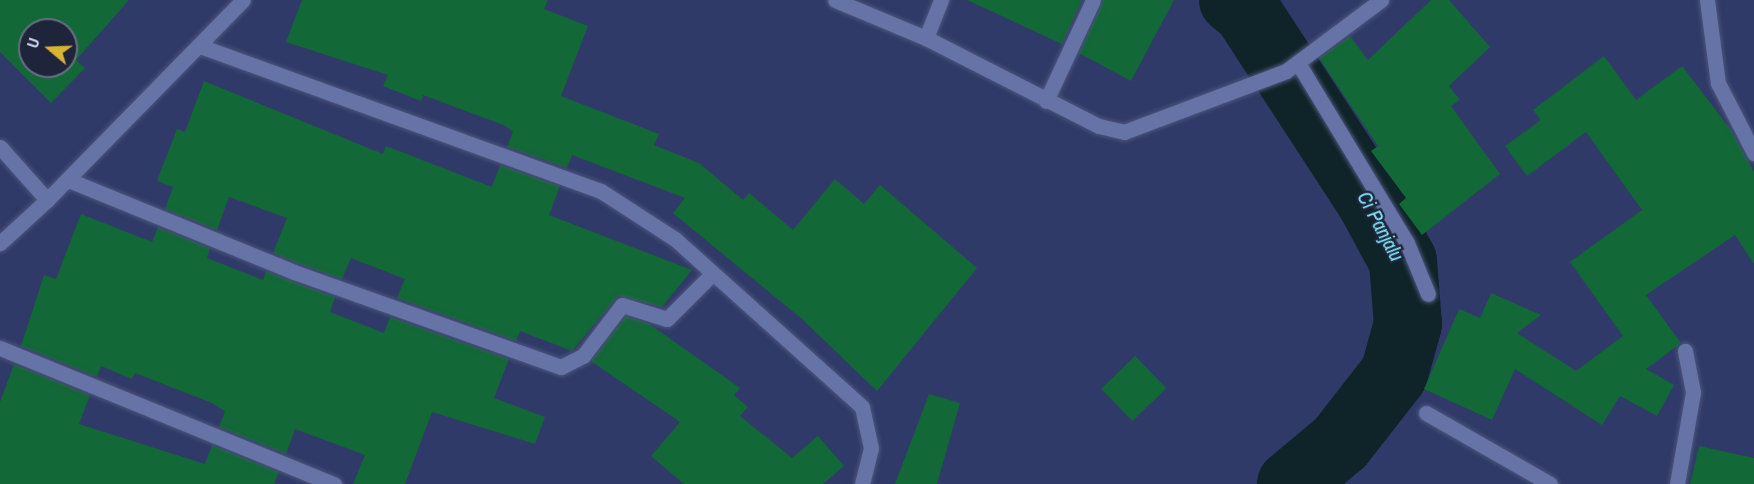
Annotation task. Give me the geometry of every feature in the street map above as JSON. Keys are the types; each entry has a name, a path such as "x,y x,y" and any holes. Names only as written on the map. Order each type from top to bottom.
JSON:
{"street":[{"path":"0,243 71,181 243,0"},
{"path":"835,0 926,38 1046,101 1124,132 1242,90 1292,67 1381,0"},
{"path":"926,38 940,0"},
{"path":"1046,101 1093,0"},
{"path":"1707,0 1718,83 1754,153"},
{"path":"200,45 601,191 675,239 862,407 871,448 862,484"},
{"path":"1292,67 1407,243 1428,294"},
{"path":"0,147 47,200"},
{"path":"71,181 294,272 561,367 583,356 622,305 667,319 712,274"},
{"path":"0,348 334,484"},
{"path":"1677,484 1693,393 1684,351"},
{"path":"1426,412 1550,484"}],"building":[{"path":"0,0 129,0 78,58 78,18 18,18 18,70 0,52"},
{"path":"302,0 548,0 544,9 588,26 561,96 659,134 654,145 699,163 743,200 749,193 793,230 835,179 864,204 880,185 977,268 877,391 802,319 673,213 685,198 572,155 567,168 507,147 513,132 506,126 423,95 421,101 383,86 388,75 286,42"},
{"path":"967,0 1082,0 1062,44"},
{"path":"1103,0 1174,0 1131,81 1079,53"},
{"path":"1431,0 1449,0 1490,47 1449,86 1460,100 1451,106 1500,174 1422,235 1399,204 1406,198 1371,151 1378,146 1319,58 1350,36 1368,60"},
{"path":"1604,56 1636,100 1682,66 1731,130 1754,172 1754,264 1735,235 1646,295 1681,343 1646,369 1674,385 1657,416 1620,396 1602,425 1515,369 1492,420 1424,389 1459,309 1480,318 1491,293 1541,315 1517,333 1576,371 1623,336 1570,262 1642,210 1586,132 1527,176 1505,146 1541,120 1533,110"},
{"path":"78,62 85,68 78,75"},
{"path":"26,78 75,78 51,103"},
{"path":"204,81 383,154 386,146 492,187 500,165 560,186 549,215 692,270 662,307 618,296 572,351 520,331 516,341 397,298 405,279 351,258 342,279 297,263 273,253 287,218 229,197 217,230 165,209 173,187 157,181 177,129 185,132"},
{"path":"81,214 152,242 158,227 210,248 207,258 263,280 266,271 335,297 330,312 384,333 390,317 509,359 494,398 545,417 535,444 432,412 405,484 353,484 365,455 295,429 286,454 219,427 225,411 212,403 135,373 132,379 101,366 97,377 21,346 44,275 56,279"},
{"path":"626,316 648,323 740,388 734,395 748,407 740,416 792,458 818,436 844,466 823,484 684,484 651,456 680,422 591,361"},
{"path":"1135,356 1166,388 1132,421 1101,389"},
{"path":"14,364 90,395 79,424 205,464 212,445 279,472 274,484 0,484 0,402"},
{"path":"929,394 960,403 937,484 895,484"},
{"path":"1699,446 1754,458 1754,484 1690,484"}],"waterway":[{"name":"Ci Panjalu","path":"1233,0 1246,10 1370,200 1403,261 1408,324 1394,374 1340,443 1291,484"}]}
